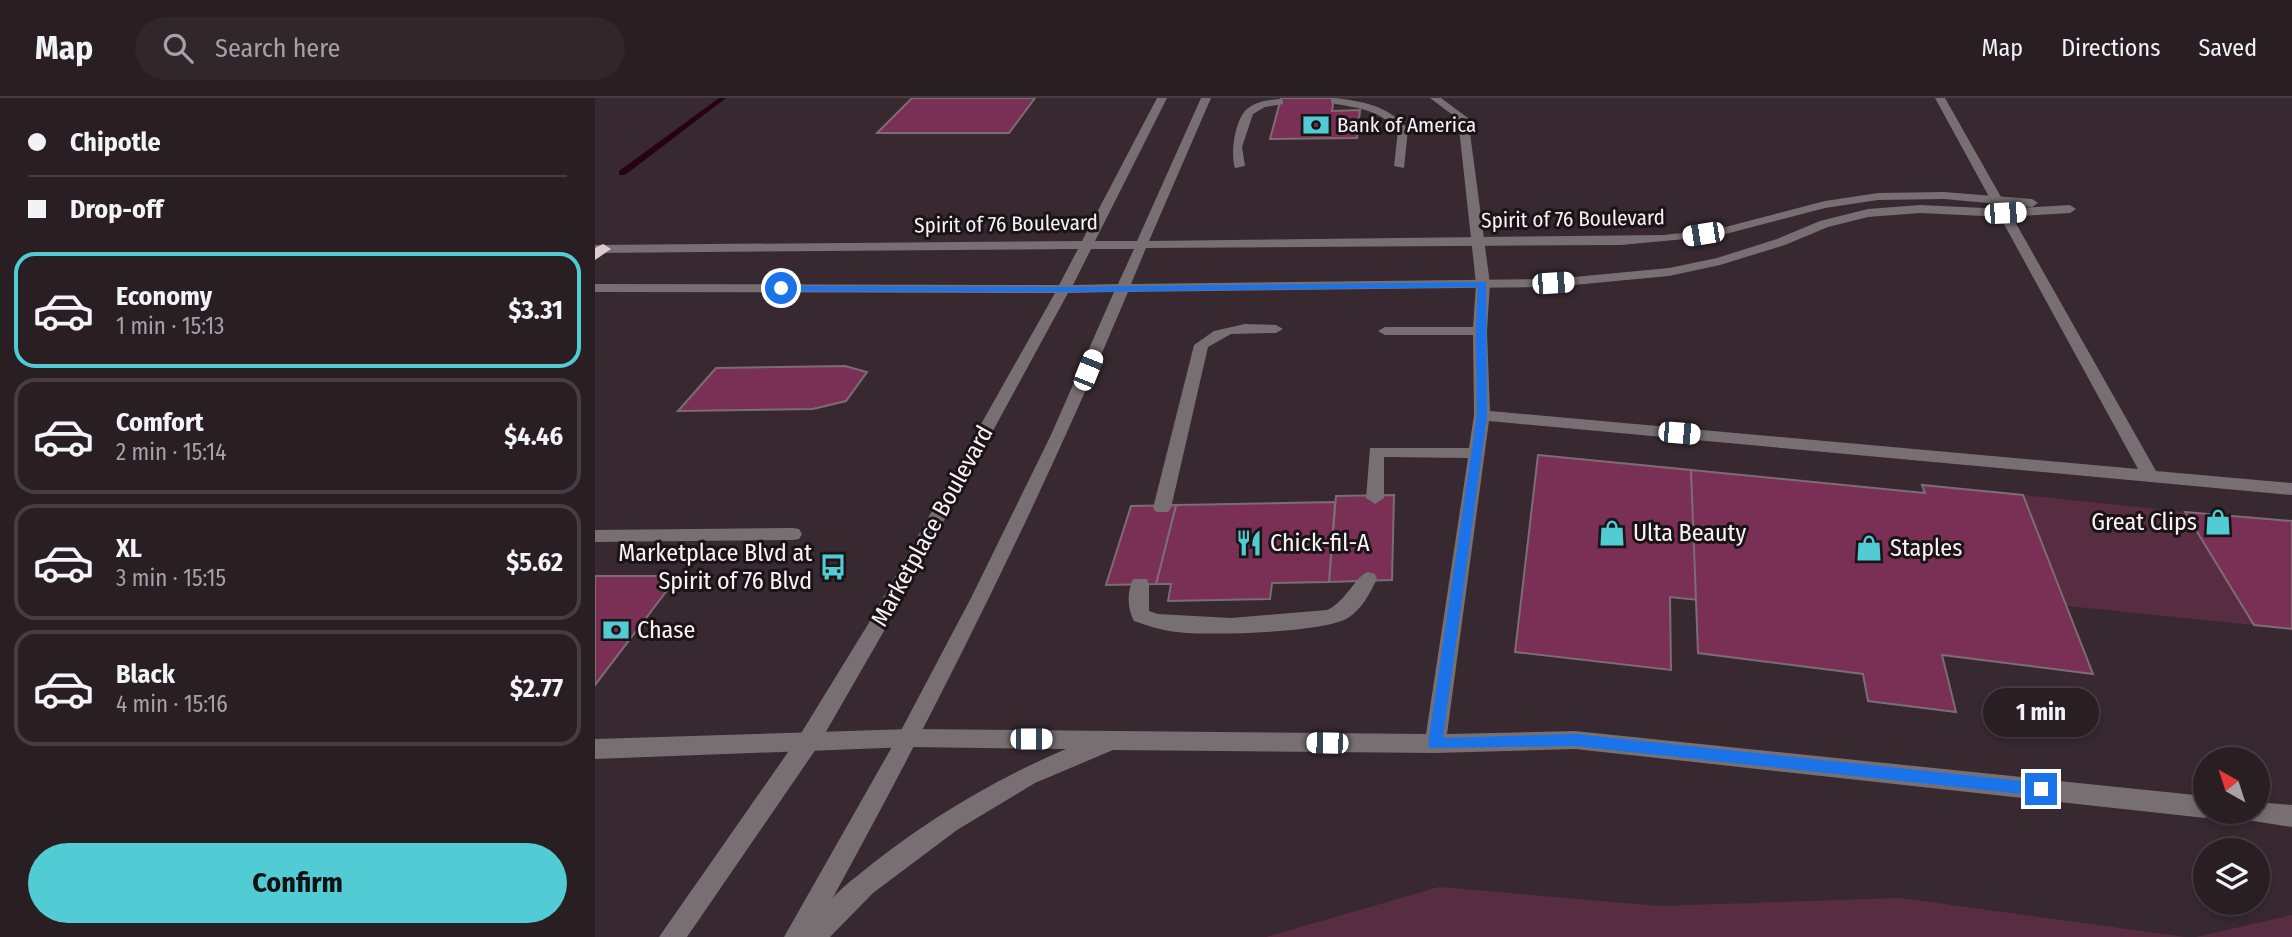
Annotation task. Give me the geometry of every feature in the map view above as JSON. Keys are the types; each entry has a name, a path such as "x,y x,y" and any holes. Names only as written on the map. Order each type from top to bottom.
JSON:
{"street":[{"name":"Marketplace Boulevard","path":"672,937 808,742 877,626 1064,289 1163,98"},
{"path":"797,937 910,738 1006,548 1079,391 1140,243 1206,98"},
{"path":"1435,98 1463,118 1483,284 1480,331 1482,415 1435,744"},
{"path":"1940,98 2151,477"},
{"path":"1334,101 1358,103 1394,117 1403,129 1400,166"},
{"path":"1239,166 1237,147 1249,112 1263,104 1280,102"},
{"name":"Spirit of 76 Boulevard","path":"595,288 1064,289 1577,281 1669,272 1720,261 1781,242 1824,224 1868,213 1920,209 2005,213 2070,209 1997,198 1900,195 1854,199 1728,231 1677,239 598,251"},
{"path":"1162,508 1188,390 1201,345 1214,334 1228,329 1276,329"},
{"path":"1385,331 1480,331"},
{"path":"1482,415 2292,489"},
{"path":"1375,498 1376,452 1477,453"},
{"path":"595,536 793,534"},
{"path":"1140,584 1138,605 1141,616 1155,623 1207,624 1327,618 1340,615 1351,608 1368,579"},
{"path":"595,749 910,738 1435,744 1575,740 2193,806"},
{"path":"812,937 864,885 949,822 1027,776 1112,740"},
{"path":"2270,814 2292,816"}],"shaded area":[{"path":"2023,495 2185,512 2254,625 2067,606"},
{"path":"1439,887 1659,906 1900,898 2185,937 1266,937"},
{"path":"2292,915 2292,937 2196,937"}],"building":[{"path":"912,98 1035,98 1009,133 877,133"},
{"name":"Bank of America","path":"1281,98 1334,98 1332,111 1360,110 1357,138 1270,139"},
{"path":"845,366 867,372 846,401 813,409 678,411 716,368"},
{"name":"Ulta Beauty","path":"1538,455 1691,470 1698,600 1670,597 1671,670 1515,652"},
{"name":"Staples","path":"1691,470 1925,493 1922,485 2023,495 2093,674 1942,655 1956,712 1868,701 1863,674 1698,653"},
{"path":"1394,495 1392,580 1329,582 1336,496"},
{"name":"Chick-fil-A","path":"1335,502 1329,582 1272,583 1270,599 1168,601 1171,584 1156,584 1176,505"},
{"path":"1176,505 1156,584 1106,585 1131,506"},
{"path":"2185,512 2292,521 2292,629 2254,625"},
{"name":"Chase","path":"595,576 678,576 595,685"}],"waterway":[{"path":"622,173 723,98"}],"place":[{"name":"Bank of America","path":"1316,125"},
{"name":"Great Clips","path":"2218,522"},
{"name":"Ulta Beauty","path":"1612,533"},
{"name":"Chick-fil-A","path":"1249,543"},
{"name":"Staples","path":"1869,548"},
{"name":"Marketplace Blvd at Spirit of 76 Blvd","path":"833,567"},
{"name":"Chase","path":"616,630"}],"route":[{"path":"781,288 1064,289 1483,284 1480,331 1482,415 1435,744 1575,740 2041,789"}]}
